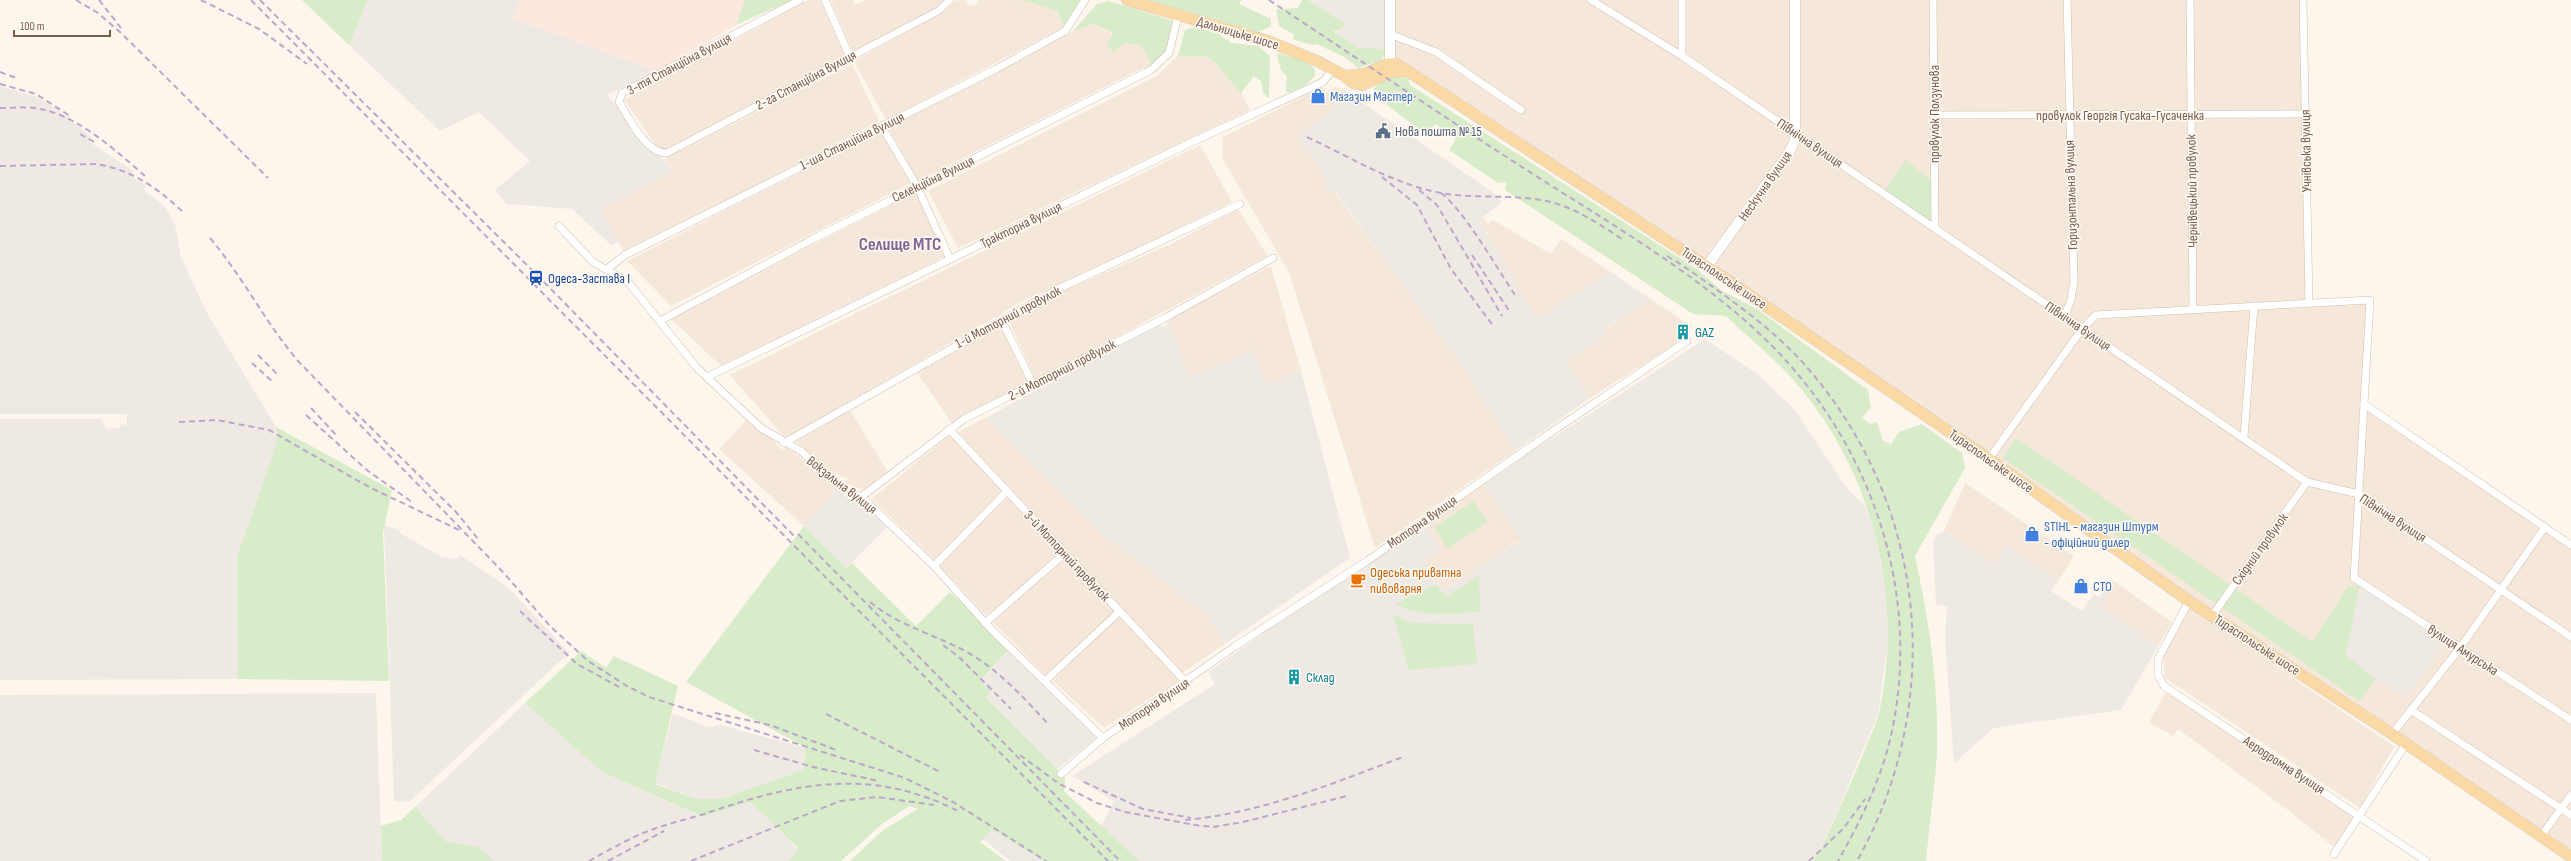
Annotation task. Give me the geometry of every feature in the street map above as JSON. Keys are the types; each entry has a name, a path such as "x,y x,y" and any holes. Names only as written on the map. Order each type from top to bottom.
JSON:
{"main road":[{"name":"Дальницьке шосе","path":"1127,0 1268,41 1317,61 1344,76 1364,74 1391,68"},
{"name":"Тираспольське шосе","path":"1391,68 1406,71 1708,266 1989,459 2189,601 2392,734 2571,858"}],"street":[{"name":"3-тя Станційна вулиця","path":"657,152 646,141 619,102 622,93 800,0"},
{"path":"825,0 850,57"},
{"name":"2-га Станційна вулиця","path":"657,152 666,153 938,11 950,0"},
{"name":"1-ша Станційна вулиця","path":"607,269 625,255 882,127 1065,31 1085,0"},
{"path":"1390,0 1391,68"},
{"name":"Північна вулиця","path":"1591,0 1682,56 2064,317 2244,437 2307,482 2359,494 2571,637"},
{"path":"1682,0 1682,56"},
{"name":"Нескучна вулиця","path":"1708,266 1790,151 1796,134 1795,0"},
{"name":"провулок Ползунова","path":"1933,0 1935,228"},
{"name":"Горизонтальна вулиця","path":"2064,317 2071,300 2074,281 2067,0"},
{"name":"Чернівецький провулок","path":"2190,0 2193,309"},
{"name":"Учнівська вулиця","path":"2303,0 2309,303"},
{"name":"Селекційна вулиця","path":"660,320 812,238 1151,70 1169,53 1178,16"},
{"path":"1390,34 1428,47 1521,110"},
{"name":"Тракторна вулиця","path":"707,377 950,259 1323,82 1332,70"},
{"name":"провулок Георгія Гусака-Гусаченка","path":"1934,115 2306,114"},
{"path":"882,127 917,186 950,259"},
{"name":"1-й Моторний провулок","path":"784,443 1001,319 1056,290 1240,204"},
{"name":"Вокзальна вулиця","path":"559,226 593,262 628,282 660,320 666,331 707,377 761,428 801,452 842,488 861,497 934,566 985,623 1103,738"},
{"name":"2-й Моторний провулок","path":"861,497 949,429 1033,384 1163,319 1273,258"},
{"path":"1989,459 2082,329 2096,315 2102,313 2370,300 2359,494"},
{"path":"2244,437 2254,306"},
{"path":"1001,319 1033,384"},
{"name":"Моторна вулиця","path":"1061,774 1103,738 1186,682 1234,647 1367,561 1553,430 1687,341"},
{"path":"2364,404 2571,545"},
{"name":"3-й Моторний провулок","path":"949,429 1064,554 1120,611 1186,682"},
{"name":"Східний провулок","path":"2212,616 2307,482"},
{"path":"934,566 1007,491"},
{"name":"вулиця Амурська","path":"2359,494 2354,578 2571,720"},
{"path":"2392,734 2460,648 2544,527"},
{"path":"985,623 1064,554"},
{"name":"Аеродромна вулиця","path":"2189,601 2158,659 2158,675 2164,686 2362,816 2426,861"},
{"path":"1045,680 1120,611"},
{"path":"2411,710 2571,816"},
{"path":"2334,854 2362,816 2406,744"},
{"path":"2541,836 2571,795"}],"shaded area":[{"path":"368,0 519,0 513,19 657,71 607,95 673,171 600,209 618,242 611,245 572,209 507,204 495,190 530,161 479,112 440,131 349,45"},
{"path":"519,0 745,0 736,25 657,71 513,19"},
{"path":"808,0 820,0 846,57 664,150 658,148 624,100"},
{"path":"831,0 853,0 855,5 865,0 944,0 942,6 853,53"},
{"path":"957,0 964,0 970,6 979,3 978,0 1021,0 1058,11 1064,27 886,120 854,61 945,11"},
{"path":"1308,0 1386,0 1388,49 1359,49 1333,30 1342,29 1345,24"},
{"path":"1390,0 2303,0 2309,303 2370,300 2364,404 2571,545 2571,857 1989,459 1390,63"},
{"path":"1094,24 1113,34 1125,43 1141,45 1151,64 917,181 888,127 1073,31"},
{"path":"1178,56 1210,57 1241,93 1250,110 958,248 928,191 1158,75"},
{"path":"852,64 879,121 624,253 600,209 673,171 664,159"},
{"path":"0,86 37,97 61,112 91,137 90,142 133,171 131,177 146,184 144,190 164,206 175,224 181,257 207,313 276,427 278,435 240,620 238,679 0,680 0,419 101,419 106,429 119,428 120,425 127,424 127,414 0,414"},
{"path":"1322,87 1326,93 1335,87 1344,90 1328,113 1299,135 1301,143 1327,178 1330,195 1334,191 1464,369 1515,451 1375,548 1289,272 1222,158 1223,137"},
{"path":"1344,90 1491,191 1502,202 1479,220 1536,318 1611,272 1650,299 1604,329 1608,335 1566,361 1590,398 1515,451 1464,369 1335,191 1329,195 1322,182 1327,178 1301,143 1299,135 1328,113"},
{"path":"880,131 911,183 671,306 627,261"},
{"path":"1200,145 1232,202 1106,264 1028,298 786,439 730,375"},
{"path":"916,192 946,256 721,366 670,318"},
{"path":"1238,209 1268,256 1036,380 1008,319 1058,293 1167,246"},
{"path":"1483,217 1488,224 1493,220 1551,254 1561,239 1611,272 1536,318 1479,219"},
{"path":"1271,266 1301,371 1267,384 1252,351 1189,377 1168,319"},
{"path":"1650,299 1692,327 1674,345 1590,398 1565,361 1607,335 1604,330"},
{"path":"1168,319 1189,377 1252,351 1267,384 1301,371 1350,558 1226,643 1205,613 1100,532 985,418 1157,326 1167,327"},
{"path":"1000,322 1031,382 954,426 915,370"},
{"path":"1705,339 1759,375 1794,409 1846,487 1865,506 1874,530 1886,589 1888,642 1878,714 1820,852 1812,861 1139,861 1101,827 1114,801 1072,776 1215,684 1208,672 1423,522 1441,549 1424,561 1443,591 1521,540 1483,483"},
{"path":"850,410 889,474 863,490 845,483 847,478 831,473 796,441"},
{"path":"985,418 1100,532 1205,613 1226,643 1182,673 958,432"},
{"path":"747,420 773,439 781,450 786,447 792,451 837,489 804,526 719,449"},
{"path":"950,435 1002,490 935,560 872,499"},
{"path":"1483,483 1521,539 1443,591 1423,561 1441,549 1423,522"},
{"path":"1965,483 2074,556 2058,581 2006,545 1994,565 1944,531"},
{"path":"837,489 853,502 860,500 887,527 846,568 804,526"},
{"path":"1008,497 1060,553 988,617 938,564"},
{"path":"384,525 397,529 403,535 442,557 458,559 460,555 508,587 569,653 409,802 394,801"},
{"path":"1944,531 1994,565 2006,545 2058,581 2051,591 2082,611 2094,594 2099,597 2111,579 2115,582 2101,607 2158,646 2121,710 1994,728 1954,763 1945,640 1947,606 1936,605 1933,542 1937,534"},
{"path":"1064,559 1116,610 1045,675 993,622"},
{"path":"2115,582 2172,622 2158,646 2101,607"},
{"path":"2360,585 2446,642 2408,697 2376,680 2346,655"},
{"path":"2188,607 2394,746 2360,808 2165,678 2163,656"},
{"path":"1119,614 1179,680 1104,728 1053,681"},
{"path":"1010,648 1098,737 1057,769 986,696 980,682"},
{"path":"2167,690 2355,816 2334,847 2288,810 2178,729 2173,736 2149,722"},
{"path":"376,693 382,861 0,861 0,695"},
{"path":"525,703 602,772 702,817 750,802 799,850 789,861 494,861 478,847 445,841 415,807"},
{"path":"673,713 708,727 721,725 806,748 803,770 721,799 696,799 655,783"},
{"path":"993,829 1043,861 1010,861 983,839"}],"green space":[{"path":"302,0 368,0 349,45"},
{"path":"745,0 792,0 736,25"},
{"path":"1021,0 1081,0 1064,27 1058,11"},
{"path":"1148,0 1241,0 1239,4 1271,19 1271,26 1259,32"},
{"path":"1302,0 1308,0 1345,24 1342,29 1333,31 1359,48 1388,49 1381,60 1358,68 1346,58 1317,44 1313,45 1294,40 1293,34 1279,26 1276,9 1298,8"},
{"path":"1108,1 1174,21 1169,51 1146,71 1144,68 1151,64 1141,45 1125,43 1113,52 1107,45 1113,33 1094,24 1073,31 1097,4"},
{"path":"1195,27 1218,34 1232,43 1258,46 1270,56 1269,99 1263,92 1261,81 1254,76 1241,93 1210,57 1178,56 1185,30"},
{"path":"1279,53 1304,61 1315,69 1315,76 1302,88 1290,93 1286,91 1287,76 1281,70 1277,56"},
{"path":"1389,76 1408,78 1410,85 1697,269 1721,290 1757,309 1868,390 1871,407 1862,418 1870,424 1877,422 1883,441 1891,444 1899,432 1922,424 1962,453 1965,468 1915,556 1929,629 1935,678 1937,727 1935,779 1926,861 1812,861 1820,852 1878,717 1886,671 1888,628 1885,585 1877,542 1865,501 1848,462 1827,425 1793,380 1775,361 1726,316 1693,314 1505,190 1506,182 1498,183 1449,150 1456,139 1435,124 1427,135 1388,106 1385,98 1373,89"},
{"path":"1906,160 1931,181 1932,226 1883,193"},
{"path":"276,427 392,490 383,533 389,681 238,679 237,557 271,461 278,435"},
{"path":"2016,438 2313,642 2347,587 2360,585 2346,655 2376,680 2359,701 2003,458"},
{"path":"1473,501 1487,522 1448,549 1434,527"},
{"path":"804,526 846,568 852,563 916,626 950,592 1010,648 980,681 990,691 986,697 1057,769 1065,779 1064,791 1139,861 1043,861 993,830 980,842 1006,861 850,861 883,830 918,809 909,806 882,824 841,861 789,861 799,849 750,802 703,817 602,772 525,703 581,651 606,668 614,656 678,686 655,784 696,799 721,799 803,770 806,748 686,682"},
{"path":"1479,576 1480,612 1448,614 1425,613 1405,608 1396,603 1436,585 1446,596"},
{"path":"1393,614 1413,623 1473,624 1477,664 1409,670"},
{"path":"415,807 445,841 478,847 494,861 382,861 381,826 401,820"}],"railway":[{"path":"76,0 98,13 121,33 268,178"},
{"path":"99,0 121,28"},
{"path":"201,0 259,29 307,64"},
{"path":"251,0 1108,861"},
{"path":"260,0 538,276 795,537"},
{"path":"1269,0 1475,137 1640,242 1706,288 1765,339 1802,379 1833,422 1859,469 1879,519 1892,570 1899,623 1899,677 1892,731 1888,748 1870,798 1838,861"},
{"path":"0,72 19,79"},
{"path":"0,84 36,94 70,116"},
{"path":"0,108 35,108 54,113 68,119 97,136 146,177"},
{"path":"80,134 96,143"},
{"path":"1307,137 1389,177 1423,189 1454,195 1521,198 1547,201 1567,207 1577,212 1622,239"},
{"path":"0,166 96,164 109,167 121,170 153,187 182,211"},
{"path":"1382,177 1417,205 1451,269 1494,327"},
{"path":"1419,190 1437,205 1502,316"},
{"path":"1441,193 1450,201 1470,226 1515,295"},
{"path":"210,238 233,268 275,331 298,361 502,571 550,626 588,661 627,686 649,697 905,778 953,802 1046,861"},
{"path":"1472,255 1510,312"},
{"path":"1667,256 1701,278 1756,320 1779,339 1811,372 1850,426 1880,485 1900,546 1911,609 1912,674 1903,738 1885,801 1857,861"},
{"path":"258,355 279,376"},
{"path":"252,363 273,382"},
{"path":"311,408 337,436"},
{"path":"355,412 456,512 479,540"},
{"path":"306,415 368,471 412,502"},
{"path":"179,422 217,420 269,430 369,487 459,530"},
{"path":"798,534 1120,861"},
{"path":"870,602 892,617 955,646 979,659 1011,685 1049,725"},
{"path":"520,611 577,664 621,688"},
{"path":"943,645 959,657 1011,709"},
{"path":"715,713 770,725 839,751"},
{"path":"826,714 940,772"},
{"path":"754,750 813,767 879,781"},
{"path":"1020,755 1058,783 1097,803 1125,812 1195,825 1213,827 1243,822 1347,796"},
{"path":"1185,820 1241,811 1269,804 1323,787 1403,757"},
{"path":"1084,782 1143,809 1191,818"},
{"path":"589,861 630,839 651,830 769,794 801,788 832,784 864,784 895,789 927,798 960,812"},
{"path":"691,861 840,801 877,797 934,805"},
{"path":"1809,861 1843,829 1865,799"},
{"path":"608,861 664,831"}],"place":[{"name":"Магазин Мастер","path":"1318,96"},
{"name":"Нова пошта № 15","path":"1383,131"},
{"name":"Одеса-Застава I","path":"536,278"},
{"name":"GAZ","path":"1683,332"},
{"name":"STIHL - магазин Штурм - офіційний дилер","path":"2032,534"},
{"name":"Одеська приватна пивоварня","path":"1358,580"},
{"name":"СТО","path":"2081,586"},
{"name":"Склад","path":"1294,677"}],"district":[{"name":"Cелище МТС","path":"900,244"}]}
